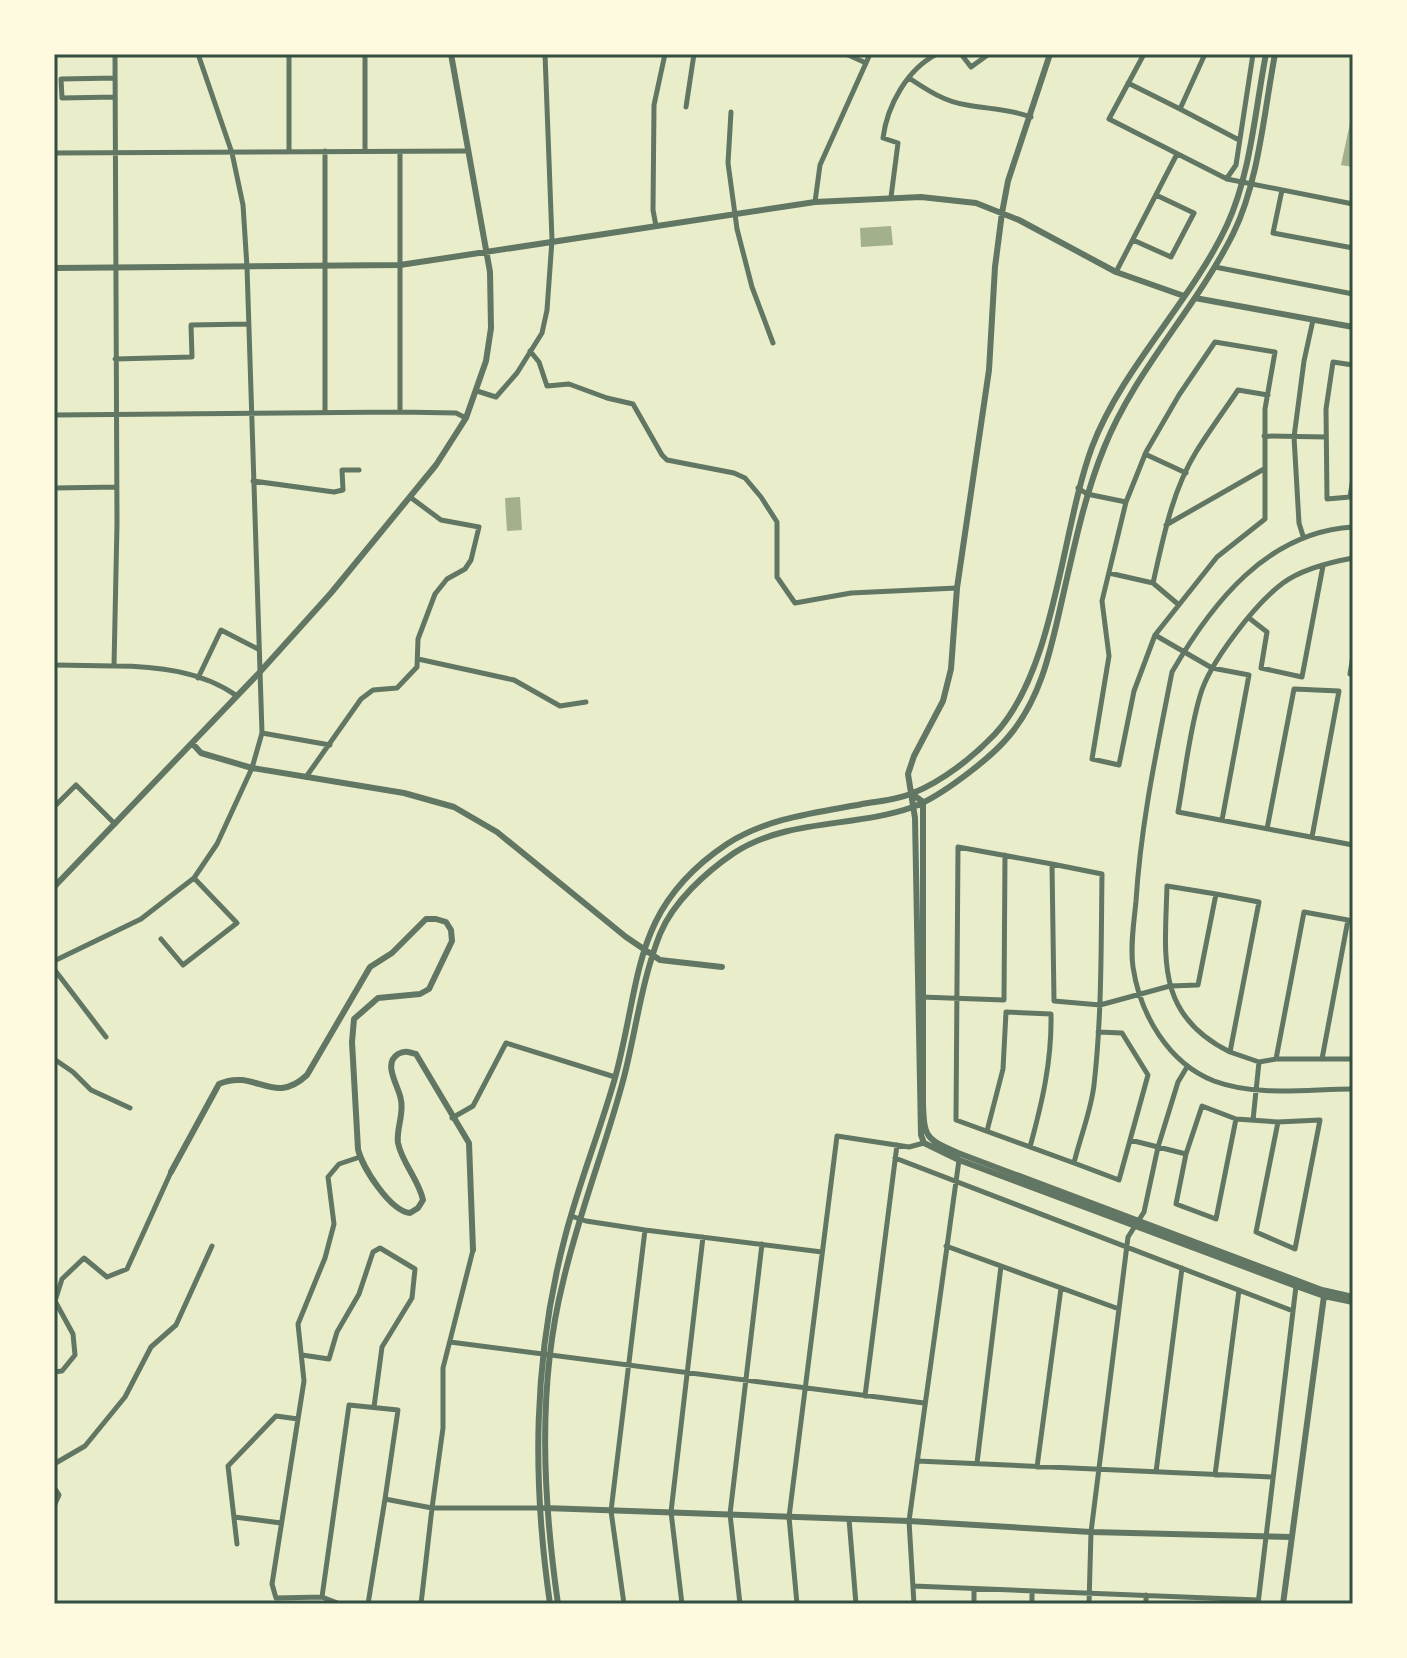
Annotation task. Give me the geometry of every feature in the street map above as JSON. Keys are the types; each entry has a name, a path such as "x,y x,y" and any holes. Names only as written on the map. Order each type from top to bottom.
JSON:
{"street":[{"path":"114,666 117,487 115,54"},
{"path":"54,961 141,919 194,878 217,844 252,768 262,733 263,693 258,649 243,205 232,153 198,54"},
{"path":"289,54 289,151"},
{"path":"365,54 365,151"},
{"path":"54,887 259,673 331,593 436,465 466,418 486,361 491,328 486,251 451,54"},
{"path":"477,391 496,397 517,373 542,333 547,310 552,240 545,54"},
{"path":"656,226 653,210 654,105 665,54"},
{"path":"686,107 694,54"},
{"path":"846,54 866,63"},
{"path":"815,202 820,165 870,54"},
{"path":"891,197 898,143 883,138 886,118 909,78 927,59 937,54"},
{"path":"961,54 971,67 989,54"},
{"path":"1050,54 1008,181 1002,213 995,267 989,370 957,588 951,669 943,701 908,774 915,818 925,1132 928,1139 958,1153 1353,1299"},
{"path":"1144,54 1109,119 1227,179 1353,204"},
{"path":"1180,109 1205,54"},
{"path":"1227,179 1236,165 1253,54"},
{"path":"558,1604 536,1433 553,1284 615,1077 643,949 652,925 673,892 699,863 732,840 759,827 790,818 912,794 980,750 1000,729 1019,700 1038,655 1078,488 1094,442 1106,416 1227,224 1242,182 1266,54"},
{"path":"545,1356 579,1219 623,1081 662,929 708,872 738,850 764,837 792,829 912,807 964,776 1009,737 1030,706 1046,670 1087,494 1106,442 1128,401 1215,267 1236,228 1251,184 1275,54"},
{"path":"115,78 61,79 62,98 115,97"},
{"path":"909,78 936,96 963,105 1020,112 1031,117"},
{"path":"1128,83 1239,140"},
{"path":"731,112 728,163 735,214 752,287 773,343"},
{"path":"325,151 325,412"},
{"path":"54,153 468,151"},
{"path":"400,152 400,412"},
{"path":"1116,272 1177,154"},
{"path":"1282,190 1273,233 1353,248"},
{"path":"1133,240 1171,257 1194,213 1156,195"},
{"path":"54,268 400,265 815,202 891,197 960,199 1002,213 1116,272 1184,295 1353,327"},
{"path":"1215,267 1353,294"},
{"path":"1303,536 1299,523 1294,437 1313,320"},
{"path":"115,359 192,357 191,325 249,324"},
{"path":"1215,342 1275,352 1268,395 1264,436 1265,519 1217,557 1155,635 1134,691 1119,765 1092,759 1109,656 1102,601 1126,502 1145,454 1179,395 1215,342"},
{"path":"530,351 539,362 547,386 569,384 633,404 667,460 745,478 777,522 777,577 795,603 851,593 957,588"},
{"path":"1353,365 1333,362 1326,409 1327,499 1351,497 1353,478"},
{"path":"1153,583 1166,525 1194,454 1238,390 1268,395"},
{"path":"54,415 400,412 456,413 466,418"},
{"path":"1264,436 1326,437"},
{"path":"1145,454 1186,473"},
{"path":"1166,525 1265,468"},
{"path":"253,481 334,492 343,490 342,470 359,470"},
{"path":"54,488 117,487"},
{"path":"1078,488 1087,494 1126,502"},
{"path":"306,777 361,699 373,690 397,688 417,667 418,639 435,594 447,579 465,569 471,560 479,527 441,520 410,497"},
{"path":"1353,527 1303,536 1267,556 1231,588 1172,672 1140,840 1133,964 1144,1009 1162,1039 1187,1067 1214,1081 1256,1090 1353,1089"},
{"path":"1353,558 1323,565 1284,581 1249,618 1212,668 1200,695 1178,812 1353,845"},
{"path":"1249,618 1267,632 1261,668 1302,677 1323,565"},
{"path":"1109,573 1153,583 1179,605"},
{"path":"198,678 221,630 258,649"},
{"path":"1155,635 1212,668 1249,675 1222,820"},
{"path":"1350,674 1353,656"},
{"path":"418,659 514,680 560,706 586,702"},
{"path":"54,665 153,666 198,678 237,696"},
{"path":"1267,829 1294,689 1339,691 1312,837"},
{"path":"262,733 330,745"},
{"path":"192,743 201,753 252,768 414,795 463,812 497,832 660,960 722,967"},
{"path":"54,807 76,785 115,824"},
{"path":"912,794 923,802"},
{"path":"923,802 919,1114 924,1143"},
{"path":"1074,1163 1094,1088 1098,1032 1100,1005 1102,874 958,847 956,1120 1119,1180 1148,1075 1122,1033 1098,1032"},
{"path":"921,997 1004,1000 1005,855"},
{"path":"1052,864 1054,1001 1100,1005 1170,986 1198,985 1216,894"},
{"path":"161,939 183,965 237,923 194,878"},
{"path":"1230,1052 1259,902 1167,886 1164,960 1170,986 1185,1019 1207,1041 1230,1052 1259,1062 1276,1059 1353,1059"},
{"path":"1276,1059 1304,912 1348,920 1322,1059"},
{"path":"54,1372 62,1371 75,1355 73,1334 55,1301 62,1279 84,1258 107,1277 127,1269 171,1172 219,1084 232,1079 248,1080 274,1089 294,1088 307,1075 370,967 392,953 426,919 446,922 452,941 429,989 420,994 378,998 354,1019 352,1042 362,1166 398,1208 410,1213 423,1200 421,1188 398,1144 401,1100 390,1068 394,1057 407,1051 416,1054 469,1143 473,1250 443,1368 443,1428 421,1604"},
{"path":"54,969 106,1037"},
{"path":"987,1131 1003,1069 1006,1012 1051,1014 1045,1090 1030,1147"},
{"path":"452,1118 473,1106 506,1043 615,1077"},
{"path":"54,1059 91,1090 130,1108"},
{"path":"1253,1120 1259,1062"},
{"path":"1089,1604 1091,1532 1128,1237 1144,1212 1158,1147 1178,1082 1187,1067"},
{"path":"1236,1119 1216,1219 1176,1204 1186,1154 1202,1106 1236,1119 1278,1122 1320,1120 1295,1249 1256,1232 1278,1122"},
{"path":"797,1604 789,1517 837,1136 909,1147 924,1143 959,1160 1138,1222 1296,1286 1324,1296 1353,1299"},
{"path":"1130,1140 1186,1154"},
{"path":"865,1396 897,1145"},
{"path":"340,1604 322,1597 276,1598 272,1584 304,1381 298,1324 325,1258 334,1224 328,1177 339,1164 360,1157"},
{"path":"895,1158 1293,1311"},
{"path":"914,1604 909,1521 959,1160"},
{"path":"571,1216 645,1230 822,1252"},
{"path":"624,1604 611,1511 645,1230"},
{"path":"682,1604 671,1512 703,1237"},
{"path":"740,1604 730,1514 762,1244"},
{"path":"54,1464 85,1446 125,1397 151,1347 176,1325 212,1246"},
{"path":"946,1246 1119,1309"},
{"path":"302,1355 329,1359 337,1332 359,1294 373,1252 380,1248 415,1269 412,1298 382,1347 374,1407"},
{"path":"977,1464 1001,1266"},
{"path":"1156,1472 1182,1268"},
{"path":"913,1586 1258,1602 1296,1286"},
{"path":"1037,1467 1061,1288"},
{"path":"1215,1475 1239,1290"},
{"path":"1283,1604 1324,1296"},
{"path":"450,1342 924,1403"},
{"path":"322,1597 349,1405 398,1410 368,1604"},
{"path":"237,1544 228,1466 276,1416 298,1419"},
{"path":"917,1461 1273,1477"},
{"path":"54,1487 59,1495 54,1506"},
{"path":"385,1499 432,1508 671,1512 1091,1532 1291,1537"},
{"path":"544,1508 550,1604"},
{"path":"234,1517 281,1523"},
{"path":"849,1519 856,1604"},
{"path":"974,1589 974,1604"},
{"path":"1032,1591 1032,1604"},
{"path":"1146,1595 1146,1604"}],"shaded area":[{"path":"1353,114 1353,167 1341,165"},
{"path":"891,226 893,245 861,247 860,228"},
{"path":"520,497 522,530 507,531 505,498"}]}
